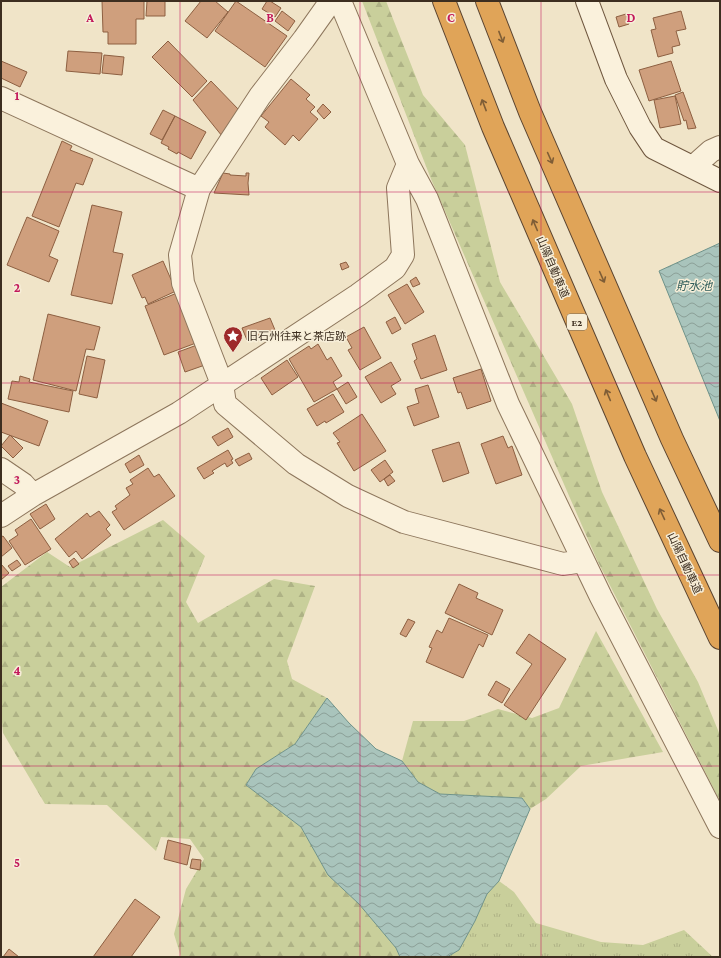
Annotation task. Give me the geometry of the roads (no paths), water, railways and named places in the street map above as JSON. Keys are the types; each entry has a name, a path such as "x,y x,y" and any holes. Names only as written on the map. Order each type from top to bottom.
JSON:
{"highway":[{"name":"山陽自動車道","path":"444,1 492,127 628,441 720,638"},
{"path":"487,1 533,119 669,431 720,541"}],"street":[{"path":"331,1 260,96 199,190 180,255 183,284 222,384 225,404 296,464 348,496 404,522 563,564 583,561"},
{"path":"340,1 408,164 427,199 508,404 583,561 720,827"},
{"path":"587,1 616,79 640,126 654,148 720,181"},
{"path":"1,98 199,190"},
{"path":"693,167 711,151 720,147"},
{"path":"1,516 33,496 179,413 358,295 396,268 403,255 398,188 408,164"},
{"path":"1,469 23,484 33,496"}],"water":[{"name":"貯水池","path":"720,243 720,421 659,271"},
{"path":"327,698 349,723 376,749 402,761 418,782 440,794 522,798 530,809 499,881 487,894 475,921 459,950 447,957 400,957 396,948 359,904 328,875 301,827 246,785 256,769 295,744"}],"place":[{"name":"旧石州往来と茶店跡","path":"233,353"}]}
